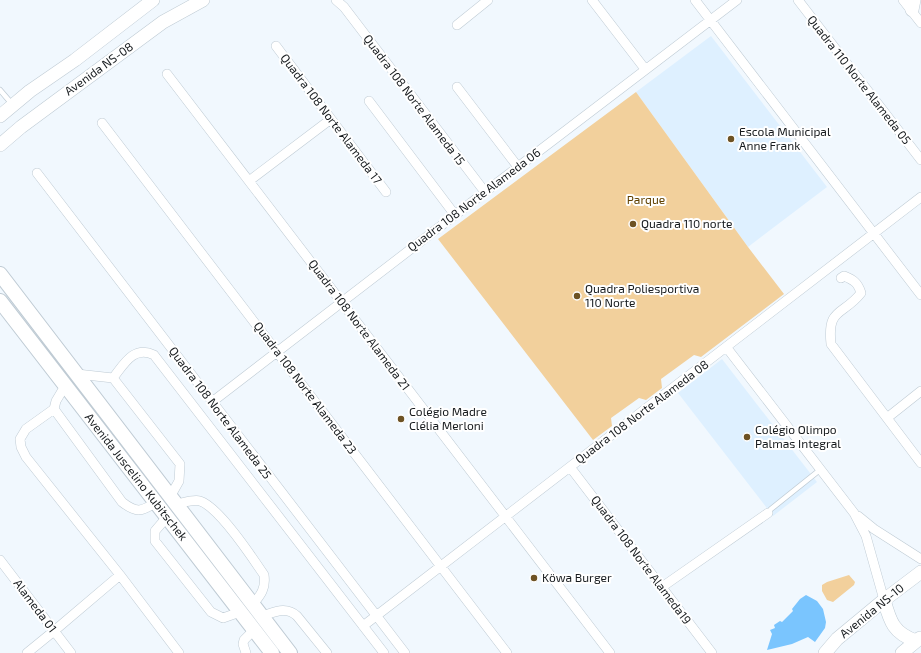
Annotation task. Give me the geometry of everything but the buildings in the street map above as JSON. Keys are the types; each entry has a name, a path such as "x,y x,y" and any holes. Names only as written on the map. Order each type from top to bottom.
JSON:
{"main road":[{"name":"Avenida Juscelino Kubitschek","path":"0,274 290,653"},
{"name":"Avenida Juscelino Kubitschek","path":"0,302 272,653"}],"street":[{"name":"Avenida NS-08","path":"0,116 153,0"},
{"name":"Avenida NS-08","path":"0,145 21,127 163,22 203,0"},
{"name":"Quadra 108 Norte Alameda 15","path":"336,0 342,4 485,192"},
{"path":"457,25 488,0"},
{"path":"592,0 645,70"},
{"path":"695,0 921,295"},
{"name":"Quadra 108 Norte Alameda 06","path":"212,402 737,0"},
{"name":"Quadra 110 Norte Alameda 05","path":"798,0 921,160"},
{"path":"907,2 921,23"},
{"name":"Quadra 108 Norte Alameda 17","path":"276,46 386,192"},
{"name":"Quadra 108 Norte Alameda 21","path":"167,74 610,653"},
{"path":"457,87 518,167"},
{"path":"369,101 455,215"},
{"path":"249,181 331,119"},
{"name":"Quadra 108 Norte Alameda 23","path":"102,123 507,653"},
{"name":"Quadra 108 Norte Alameda 25","path":"36,173 404,653"},
{"name":"Quadra 108 Norte Alameda 08","path":"363,626 921,198"},
{"path":"841,278 844,276 854,279 861,293 835,315 831,322 829,332 831,344 921,463"},
{"path":"154,355 168,344"},
{"path":"727,348 854,513 866,536 884,600 894,628 904,636 919,641"},
{"path":"113,378 127,361 136,353 142,351 154,355 384,653"},
{"path":"77,374 113,378 180,464 179,482 173,501 201,501 219,514 264,575 265,583 262,593 253,604"},
{"path":"65,386 56,401 54,409 26,430 20,439 21,447 26,456 120,575 179,653"},
{"path":"887,418 921,392"},
{"path":"54,409 122,502 131,509 139,510 145,509 156,502"},
{"name":"Quadra 108 Norte Alameda19","path":"570,467 712,653"},
{"path":"662,587 769,511"},
{"path":"854,513 874,529 921,559"},
{"path":"167,516 155,531 155,541 211,612 223,618 240,612"},
{"name":"Alameda 01","path":"0,560 71,653"},
{"name":"Avenida NS-10","path":"825,653 838,639 884,600 921,572"},
{"path":"26,653 120,575"},
{"path":"262,616 283,610 293,612 298,616 327,653"},
{"path":"246,653 243,644 244,640 254,630"},
{"path":"902,653 919,641"}],"lane":[{"path":"0,90 13,105"},
{"path":"769,511 821,469"}],"shaded area":[{"name":"Escola Municipal Anne Frank","path":"711,36 827,187 748,247 636,92"},
{"name":"Colégio Olimpo Palmas Integral","path":"722,359 817,482 773,516 678,393"}],"green space":[{"name":"Parque","path":"636,92 748,247 784,294 701,357 694,355 661,379 662,388 646,400 639,398 611,418 612,426 593,440 438,239"},
{"path":"849,575 855,582 854,585 833,602 827,600 822,591 822,585"}],"place":[{"name":"Escola Municipal Anne Frank","path":"731,139"},
{"name":"Quadra 110 norte","path":"633,224"},
{"name":"Quadra Poliesportiva 110 Norte","path":"577,296"},
{"name":"Colégio Madre Clélia Merloni","path":"401,419"},
{"name":"Colégio Olimpo Palmas Integral","path":"747,437"},
{"name":"Köwa Burger","path":"534,578"}]}
